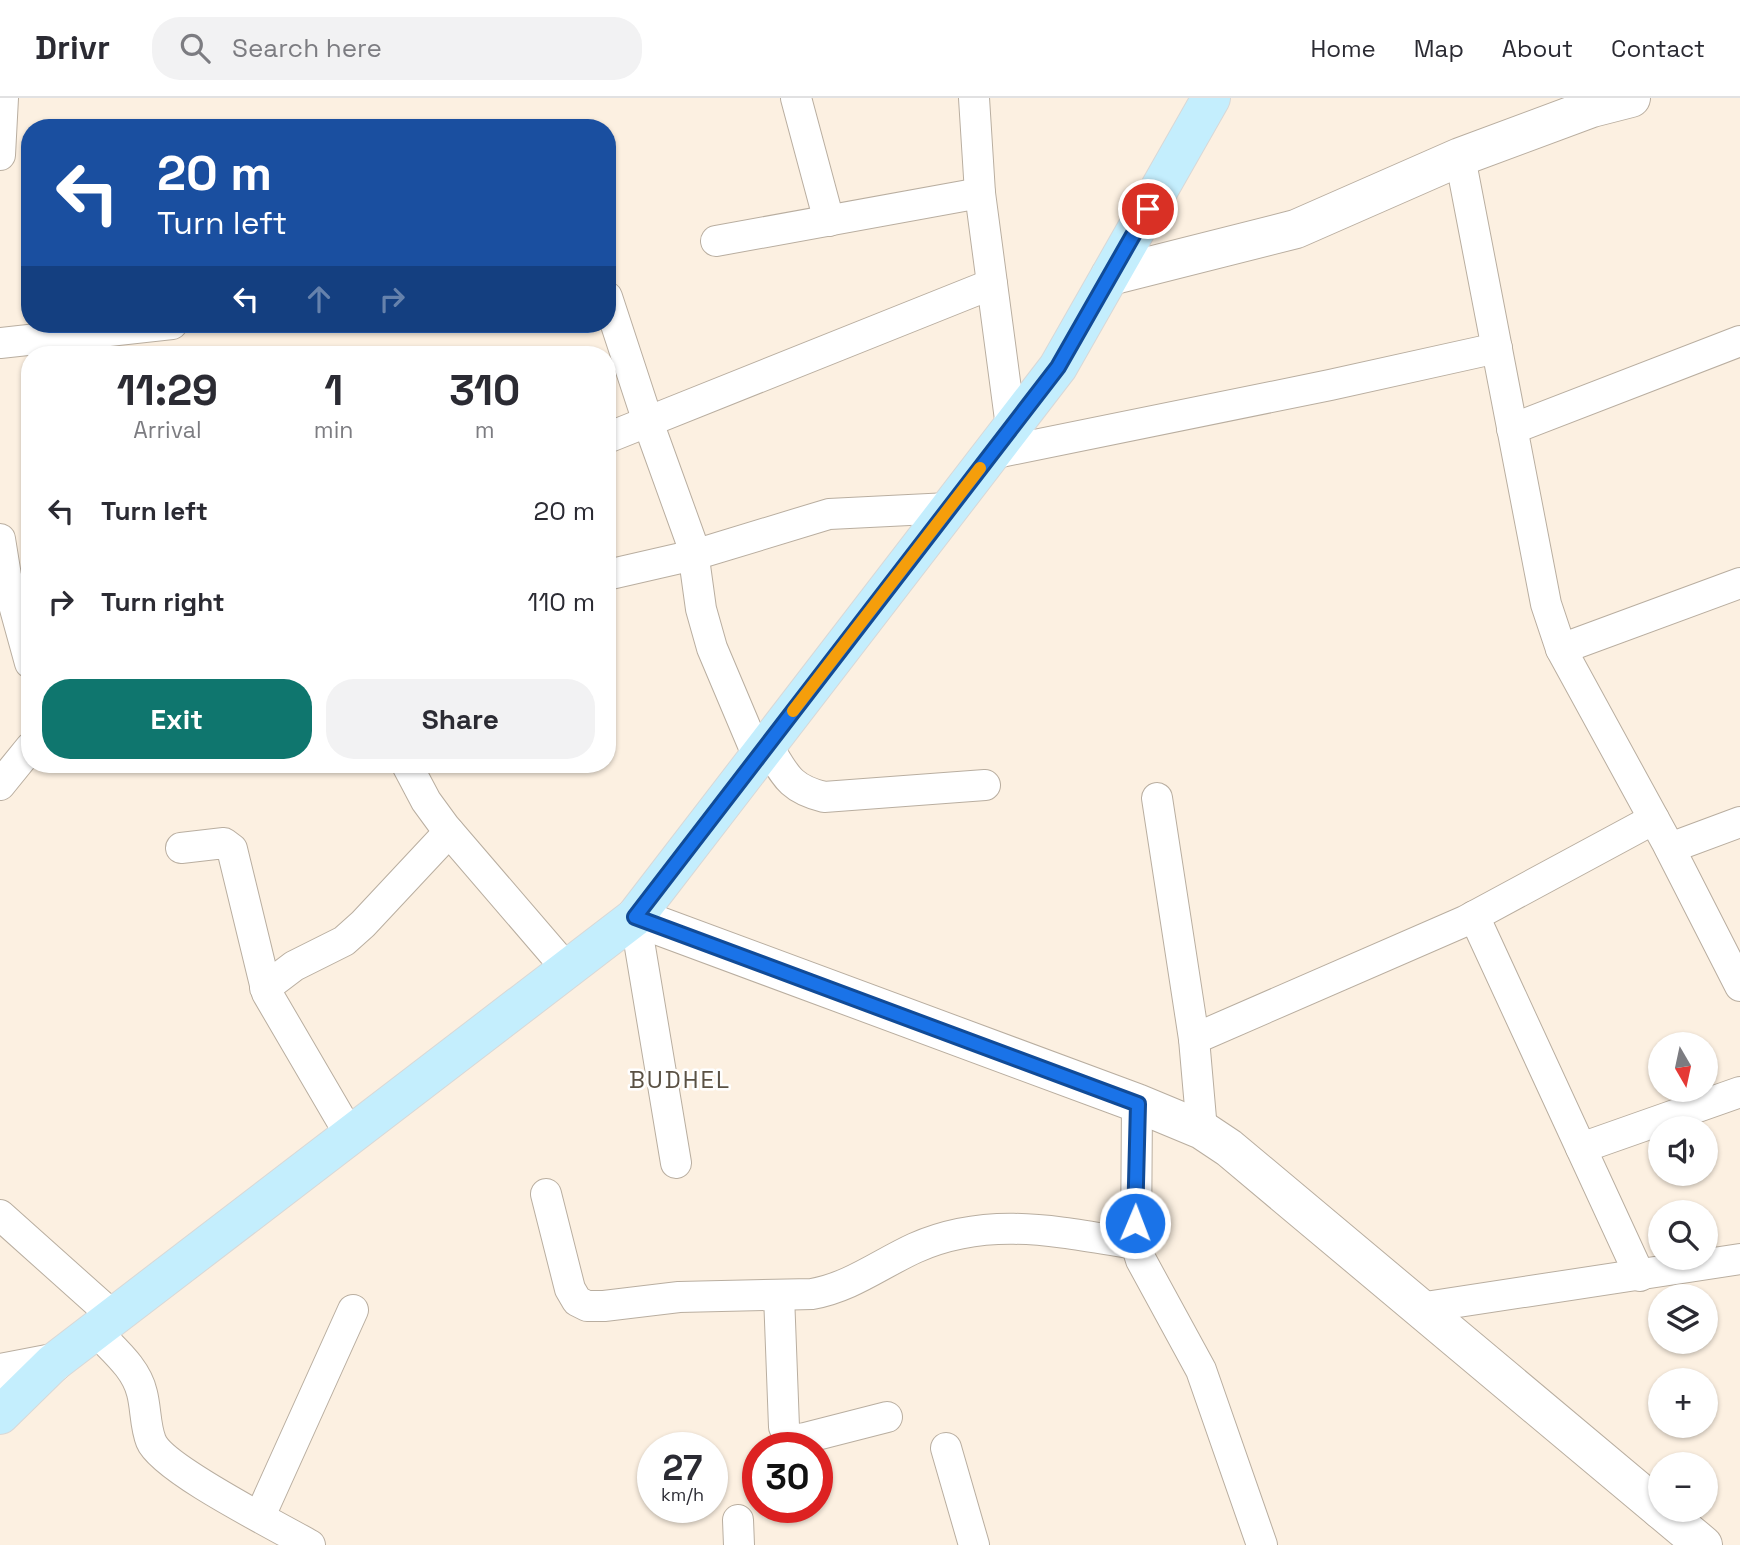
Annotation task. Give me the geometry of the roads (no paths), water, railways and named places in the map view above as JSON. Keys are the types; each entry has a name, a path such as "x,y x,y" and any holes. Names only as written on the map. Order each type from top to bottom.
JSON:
{"main road":[{"path":"0,1415 52,1363 635,917 1058,367 1211,98"}],"street":[{"path":"0,155 3,98"},
{"path":"796,98 829,220"},
{"path":"974,98 980,193 992,284 1001,441 1330,385 1497,348"},
{"path":"1110,276 1296,229 1460,157 1594,103 1631,98"},
{"path":"1460,157 1546,604 1561,649 1670,849 1740,986"},
{"path":"716,241 980,193"},
{"path":"616,434 992,284"},
{"path":"616,324 692,544 701,610 708,637 762,751 803,792 824,797 985,785"},
{"path":"0,343 91,333"},
{"path":"1512,429 1740,341"},
{"path":"616,573 694,555 829,514 949,509"},
{"path":"0,539 6,576 21,630"},
{"path":"1561,649 1740,583"},
{"path":"0,785 21,759"},
{"path":"411,773 426,801 449,832 567,969"},
{"path":"1157,798 1194,1039 1202,1130"},
{"path":"1194,1039 1402,950 1474,916 1654,819"},
{"path":"1670,849 1740,822"},
{"path":"265,988 294,966 344,941 449,832"},
{"path":"181,848 224,843 232,849 265,988 277,1013 350,1135"},
{"path":"1474,916 1640,1276"},
{"path":"676,1163 635,917 1202,1130 1229,1148 1648,1499"},
{"path":"1581,1148 1740,1092"},
{"path":"1138,1104 1136,1244 1141,1260 1201,1370 1262,1545"},
{"path":"545,1194 570,1289 578,1301 587,1306 679,1297 812,1294 828,1291 869,1274 915,1248 975,1230 1033,1228 1136,1244"},
{"path":"0,1215 104,1323 138,1380 151,1440 160,1455 310,1545"},
{"path":"1419,1308 1740,1259"},
{"path":"779,1295 784,1427 787,1435 801,1438 887,1417"},
{"path":"260,1517 354,1311"},
{"path":"0,1373 52,1363"},
{"path":"946,1448 974,1545"},
{"path":"1675,1522 1703,1545"}],"district":[{"name":"BUDHEL","path":"680,1079"}]}
